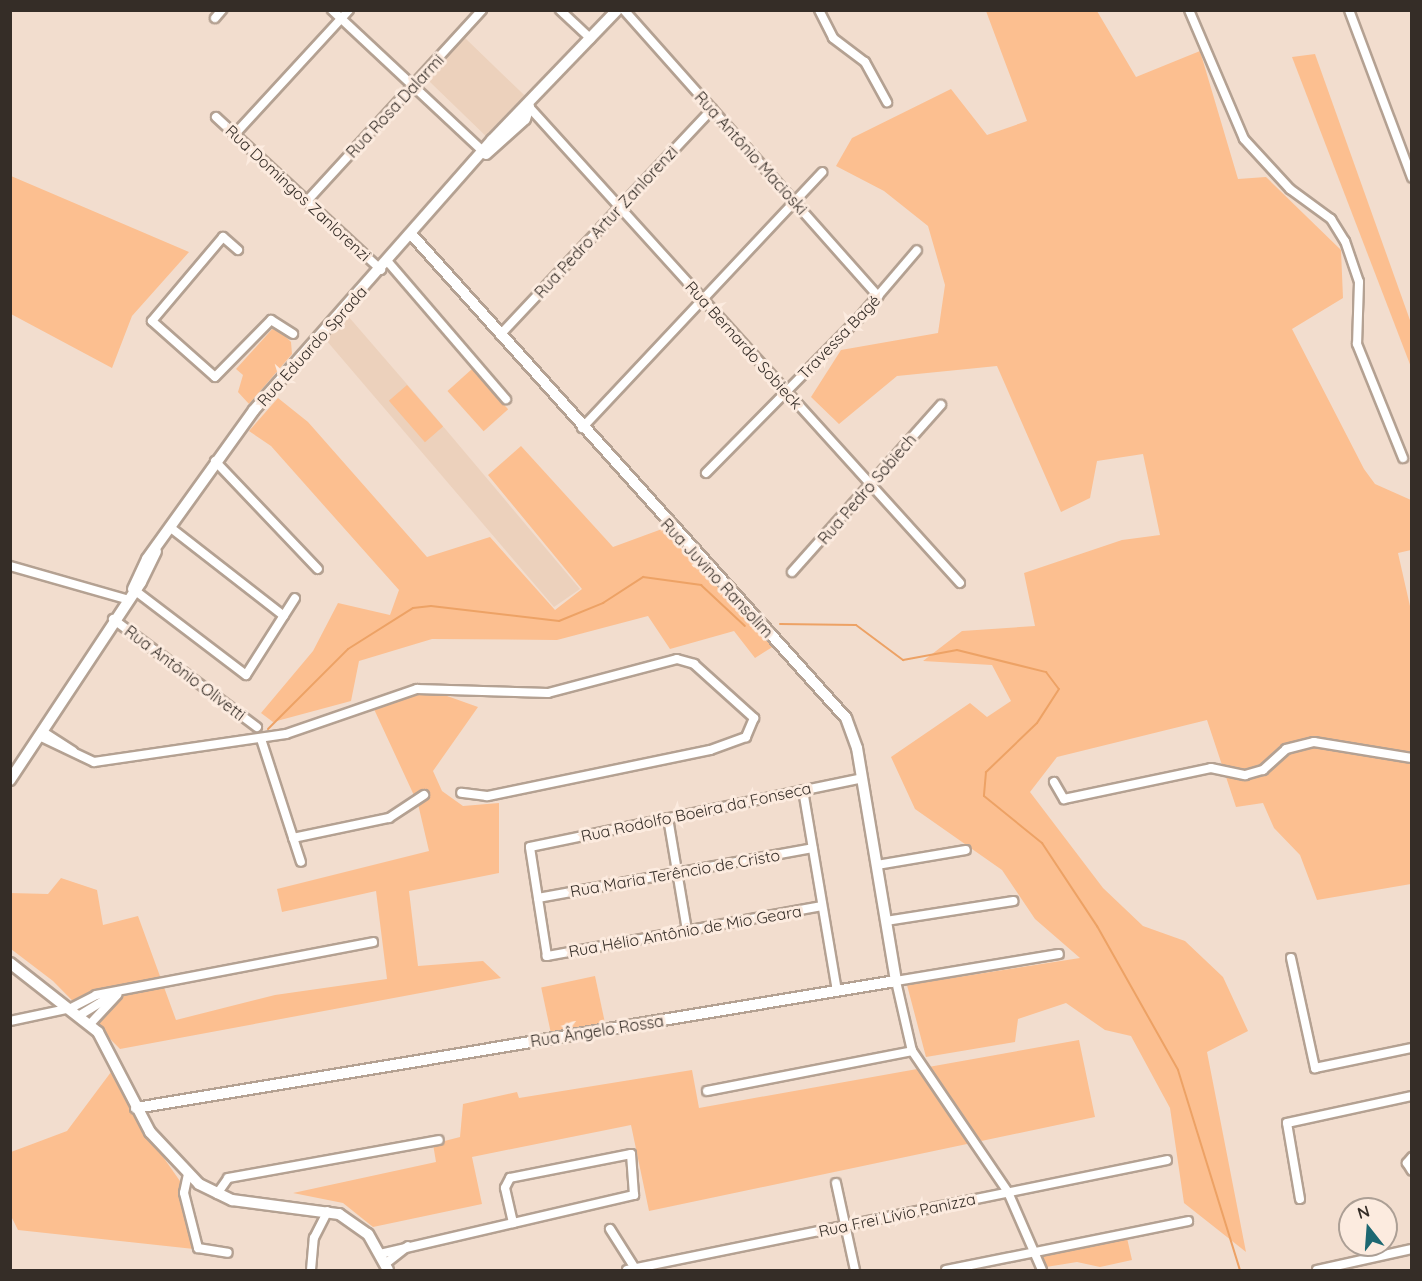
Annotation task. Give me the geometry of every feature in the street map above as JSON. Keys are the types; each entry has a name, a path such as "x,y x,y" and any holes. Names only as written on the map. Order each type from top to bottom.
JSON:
{"street":[{"path":"215,18 222,10"},
{"path":"332,10 486,154"},
{"path":"235,134 349,10"},
{"name":"Rua Rosa Dalarmi","path":"307,201 482,10"},
{"path":"560,10 591,39"},
{"name":"Rua Eduardo Sprada","path":"10,780 215,460 384,266 617,10"},
{"name":"Rua Antônio Macioski","path":"624,10 878,296"},
{"path":"819,10 833,38 865,62 887,102"},
{"path":"1189,10 1244,139 1290,189 1331,219 1345,241 1359,282 1353,326 1357,344 1403,458"},
{"path":"1350,10 1412,178"},
{"name":"Rua Bernardo Sobieck","path":"529,107 960,583"},
{"name":"Rua Pedro Artur Zanlorenzi","path":"500,335 712,109"},
{"name":"Rua Domingos Zanlorenzi","path":"216,117 307,201 384,266 506,399"},
{"path":"582,428 822,172"},
{"name":"Rua Juvino Ransolim","path":"412,235 582,428 840,710 854,738 897,981"},
{"path":"238,250 223,237 152,321 215,377 271,320 293,334"},
{"name":"Travessa Bagé","path":"706,473 878,296 917,250"},
{"name":"Rua Pedro Sobiech","path":"792,572 941,405"},
{"path":"215,460 318,569"},
{"path":"171,528 284,616"},
{"path":"10,566 126,599"},
{"path":"133,589 246,675 295,598"},
{"name":"Rua Antônio Olivetti","path":"113,619 257,727"},
{"path":"40,734 94,762 261,739 304,730 417,689 548,693 669,659 694,664 754,718 746,737 710,750 487,796 461,793"},
{"path":"261,739 301,862"},
{"path":"1054,782 1064,799 1211,768 1245,775 1263,770 1286,749 1314,742 1412,758"},
{"name":"Rua Rodolfo Boeira da Fonseca","path":"538,898 530,847 862,778"},
{"path":"802,790 837,991"},
{"path":"293,838 389,818 424,795"},
{"path":"668,818 687,930"},
{"name":"Rua Maria Terêncio de Cristo","path":"538,898 812,848"},
{"path":"877,864 966,850"},
{"name":"Rua Hélio Antônio de Mio Geara","path":"538,898 547,956 822,906"},
{"path":"886,921 1013,901"},
{"path":"10,1021 76,1012 119,991 373,942"},
{"name":"Rua Ângelo Rossa","path":"136,1107 1059,954"},
{"path":"1291,958 1315,1068 1412,1048"},
{"path":"10,963 76,1012 105,1041 136,1107 160,1145 188,1174 217,1194 328,1211 361,1227 384,1263 408,1246 513,1223 636,1194 631,1154 510,1178 505,1188 513,1223"},
{"path":"897,981 912,1051 1008,1192 1042,1270"},
{"path":"90,1024 119,991"},
{"path":"707,1091 912,1051"},
{"path":"1300,1199 1287,1123 1412,1096"},
{"path":"217,1194 228,1178 439,1140"},
{"path":"1412,1157 1407,1163 1412,1171"},
{"name":"Rua Frei Lívio Panizza","path":"632,1270 1167,1160"},
{"path":"188,1174 183,1188 198,1248 228,1253"},
{"path":"836,1184 855,1270"},
{"path":"311,1270 314,1238 328,1211"},
{"path":"946,1270 1188,1221"},
{"path":"610,1229 632,1270"},
{"path":"1317,1270 1412,1249"}],"shaded area":[{"path":"986,11 1097,11 1136,77 1200,51 1238,179 1266,177 1341,250 1343,298 1292,329 1364,469 1375,484 1411,500 1411,550 1398,553 1412,615 1411,884 1317,900 1300,855 1274,828 1263,803 1236,807 1207,720 1057,757 1030,792 1103,888 1143,926 1185,941 1223,977 1248,1031 1207,1052 1246,1252 1184,1203 1170,1108 1131,1036 1105,1030 1066,1003 1018,1019 1015,1042 926,1057 907,985 1080,958 1035,919 1002,870 915,809 891,757 970,703 987,717 1011,701 992,665 923,661 962,631 1035,626 1024,573 1122,540 1160,535 1143,454 1097,461 1090,498 1061,512 997,366 897,376 839,424 811,397 841,350 938,333 945,285 928,226 884,191 836,166 852,138 951,89 987,135 1027,121"},
{"path":"464,37 524,95 486,136 425,77"},
{"path":"1315,54 1411,323 1411,367 1292,57"},
{"path":"11,176 189,252 132,316 112,368 11,314"},
{"path":"348,316 580,589 554,607 326,340"},
{"path":"275,326 291,342 292,354 249,404 238,392 243,375 236,369"},
{"path":"472,369 508,409 484,431 447,391"},
{"path":"407,385 443,427 425,442 389,401"},
{"path":"278,398 308,422 427,557 490,537 555,610 582,589 488,475 521,446 613,547 662,529 774,646 755,658 734,631 670,649 648,616 557,640 432,639 359,661 351,701 273,722 261,713 313,651 338,603 390,615 399,590 271,446 249,431"},
{"path":"433,691 478,707 433,771 442,791 463,806 499,803 499,873 409,891 418,966 483,961 501,978 120,1049 53,981 11,949 10,893 48,894 61,878 97,890 103,925 138,916 176,1020 275,995 387,979 376,891 282,912 277,889 429,851 418,804 373,707"},
{"path":"595,976 605,1025 552,1036 541,987"},
{"path":"1079,1040 1095,1117 649,1211 631,1125 472,1157 482,1204 373,1227 343,1203 293,1193 436,1162 433,1144 460,1137 463,1104 517,1092 519,1098 692,1070 699,1108"},
{"path":"114,1068 145,1131 182,1184 194,1249 18,1230 11,1216 11,1152 67,1131"},
{"path":"1127,1238 1132,1260 1100,1267 1077,1262 1046,1267 1042,1256"}],"waterway":[{"path":"268,729 348,649 413,608 431,606 559,621 603,603 643,577 701,585 745,626"},
{"path":"780,624 856,625 903,660 957,650 1046,672 1059,689 1037,723 986,772 984,796 1042,843 1097,926 1178,1070 1240,1270"}]}
